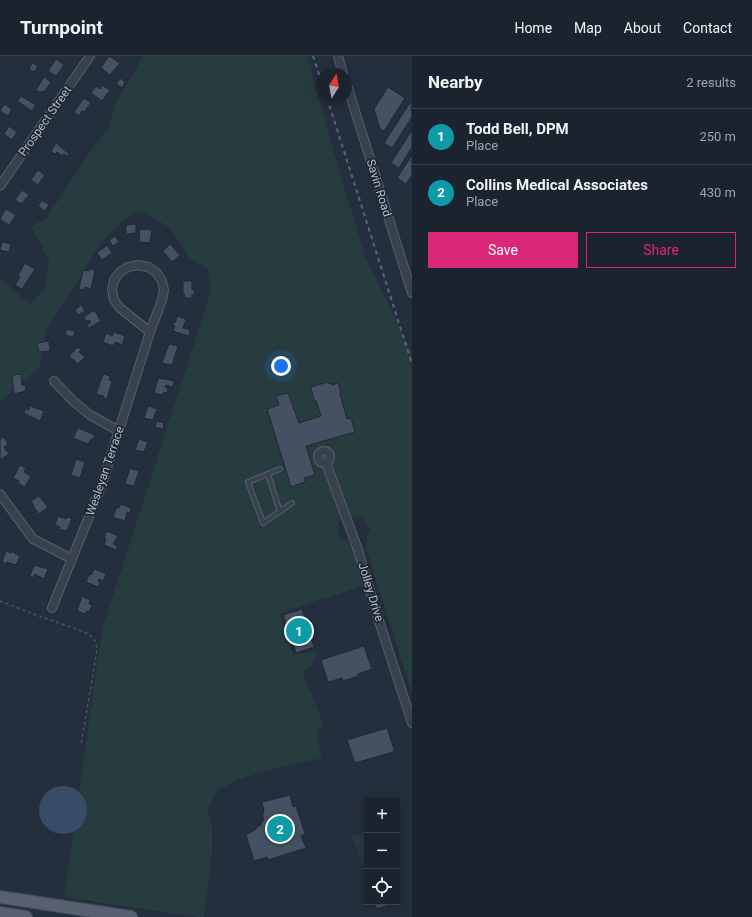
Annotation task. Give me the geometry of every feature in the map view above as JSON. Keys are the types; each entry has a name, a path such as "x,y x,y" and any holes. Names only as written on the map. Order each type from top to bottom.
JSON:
{"main road":[{"path":"0,897 131,917"},
{"path":"0,913 26,917"}],"street":[{"name":"Prospect Street","path":"0,186 90,56"},
{"path":"338,56 341,68"},
{"name":"Savin Road","path":"352,101 412,293"},
{"name":"Wesleyan Terrace","path":"52,608 101,487 150,332 162,300 164,290 162,280 156,272 148,267 138,265 128,266 120,272 114,280 112,290 114,300 120,308 150,332"},
{"path":"54,380 72,400 90,415 119,431"},
{"name":"Jolley Drive","path":"326,463 357,546 378,618 412,722"},
{"path":"0,494 33,539 72,559"}],"lane":[{"path":"280,469 248,482 263,523 292,503"},
{"path":"268,474 280,512"}],"path":[{"path":"0,601 84,632 96,641 97,650 81,745"}],"green space":[{"path":"143,56 307,56 316,88 316,104 321,104 367,261 412,353 412,694 366,548 367,537 370,529 364,519 354,516 345,516 338,522 338,536 357,547 369,584 280,614 293,655 317,651 311,666 302,671 324,726 318,730 317,737 322,758 265,771 235,781 223,787 213,797 207,810 212,827 212,854 204,917 64,897 102,629 211,291 208,269 191,259 169,227 139,210 116,227 96,250 75,286 47,327 40,366 0,402 0,278 30,305 45,288 49,260 31,227 47,217 96,143 108,130 115,105"},
{"path":"364,832 364,870 352,836"}],"water":[{"path":"63,786 72,788 80,793 85,801 87,810 85,819 80,827 72,832 63,834 54,832 46,827 41,819 39,810 41,801 46,793 54,788"}],"building":[{"path":"109,56 120,63 110,75 101,68"},
{"path":"56,59 64,65 56,76 48,71"},
{"path":"32,63 38,66 34,72 29,69"},
{"path":"44,77 51,82 44,92 42,91 41,93 36,90"},
{"path":"120,78 125,82 122,88 116,84"},
{"path":"102,85 110,90 102,101 91,93 96,86 100,89"},
{"path":"388,87 405,98 384,131 380,129 374,109"},
{"path":"21,96 36,105 32,111 17,101"},
{"path":"84,98 91,103 79,116 74,112"},
{"path":"411,101 412,117 392,148 384,143"},
{"path":"4,104 12,109 8,116 0,111"},
{"path":"9,126 17,132 12,140 4,134"},
{"path":"412,130 412,147 399,168 391,163"},
{"path":"56,143 69,154 67,156 64,154 62,156 57,152 55,154 51,151"},
{"path":"412,155 412,175 406,184 397,178"},
{"path":"38,170 45,175 38,185 31,180"},
{"path":"22,190 29,195 21,204 15,200"},
{"path":"42,200 49,205 45,211 38,206"},
{"path":"6,209 16,215 9,225 0,219"},
{"path":"136,224 136,233 126,234 126,225"},
{"path":"140,229 152,230 150,243 139,242"},
{"path":"115,236 119,242 113,246 109,240"},
{"path":"2,242 11,244 9,252 0,250"},
{"path":"170,244 180,255 172,262 163,251"},
{"path":"107,245 112,253 102,260 97,253"},
{"path":"25,263 35,269 22,289 15,285 20,277 18,275"},
{"path":"90,269 95,270 91,289 85,287 84,290 79,289 83,270 89,271"},
{"path":"183,281 192,281 192,290 195,290 192,298 185,298 183,294"},
{"path":"81,305 85,311 78,315 75,310"},
{"path":"94,310 101,321 89,328 87,325 91,322 89,320 86,321 84,317"},
{"path":"177,316 186,319 183,328 190,330 189,336 173,331 175,326 173,325"},
{"path":"67,329 75,331 73,337 65,335"},
{"path":"114,332 125,336 122,345 115,342 113,346 103,342 106,333 112,336"},
{"path":"49,341 50,351 39,352 37,343"},
{"path":"169,344 178,346 172,365 162,363"},
{"path":"78,347 81,350 79,352 85,357 78,364 69,356"},
{"path":"21,374 22,385 25,385 26,391 14,394 12,375"},
{"path":"103,374 110,376 109,380 112,381 107,399 103,398 104,396 96,394"},
{"path":"158,378 174,381 173,387 166,385 165,387 168,388 167,393 164,392 163,395 154,393"},
{"path":"328,382 329,384 332,383 332,385 338,383 347,419 351,418 355,432 306,446 315,475 304,478 305,482 291,487 267,409 279,405 276,396 288,393 299,423 321,416 316,401 313,397 311,387"},
{"path":"30,406 44,411 40,421 24,413 25,409 29,410"},
{"path":"148,406 157,409 153,420 144,418"},
{"path":"157,421 164,423 163,429 155,427"},
{"path":"78,428 95,435 93,440 91,439 88,444 73,438"},
{"path":"4,437 8,444 4,447 9,454 0,460 0,440"},
{"path":"139,439 148,442 144,452 135,450"},
{"path":"76,459 85,462 80,478 71,475"},
{"path":"20,465 26,468 24,472 31,476 25,487 13,478"},
{"path":"130,468 139,471 134,486 125,484"},
{"path":"39,496 48,507 39,514 31,501"},
{"path":"121,504 131,508 130,513 127,512 125,521 113,517 117,507 119,508"},
{"path":"58,516 66,519 67,517 72,518 67,531 59,529 60,527 55,525"},
{"path":"107,531 118,536 113,544 118,546 116,550 104,545 106,539 104,538"},
{"path":"6,551 11,553 11,551 20,556 16,565 2,562"},
{"path":"34,565 48,569 44,579 35,574 33,578 30,576"},
{"path":"94,569 106,574 103,581 99,579 98,581 100,582 98,587 86,582"},
{"path":"82,596 90,600 89,604 92,605 89,612 87,611 85,614 77,611"},
{"path":"302,609 314,647 296,653 283,615"},
{"path":"364,646 372,669 343,681 342,678 328,682 321,660"},
{"path":"387,728 394,749 393,752 355,763 347,740"},
{"path":"290,795 293,807 296,806 305,834 301,836 306,848 268,860 267,857 254,861 246,835 255,830 259,825 260,826 264,818 262,817 264,811 262,802"},
{"path":"375,905 389,905 377,909"}],"railway":[{"path":"313,56 317,68"},
{"path":"329,104 412,364"}],"place":[{"name":"Todd Bell, DPM","path":"299,631"},
{"name":"Collins Medical Associates","path":"280,829"}]}
